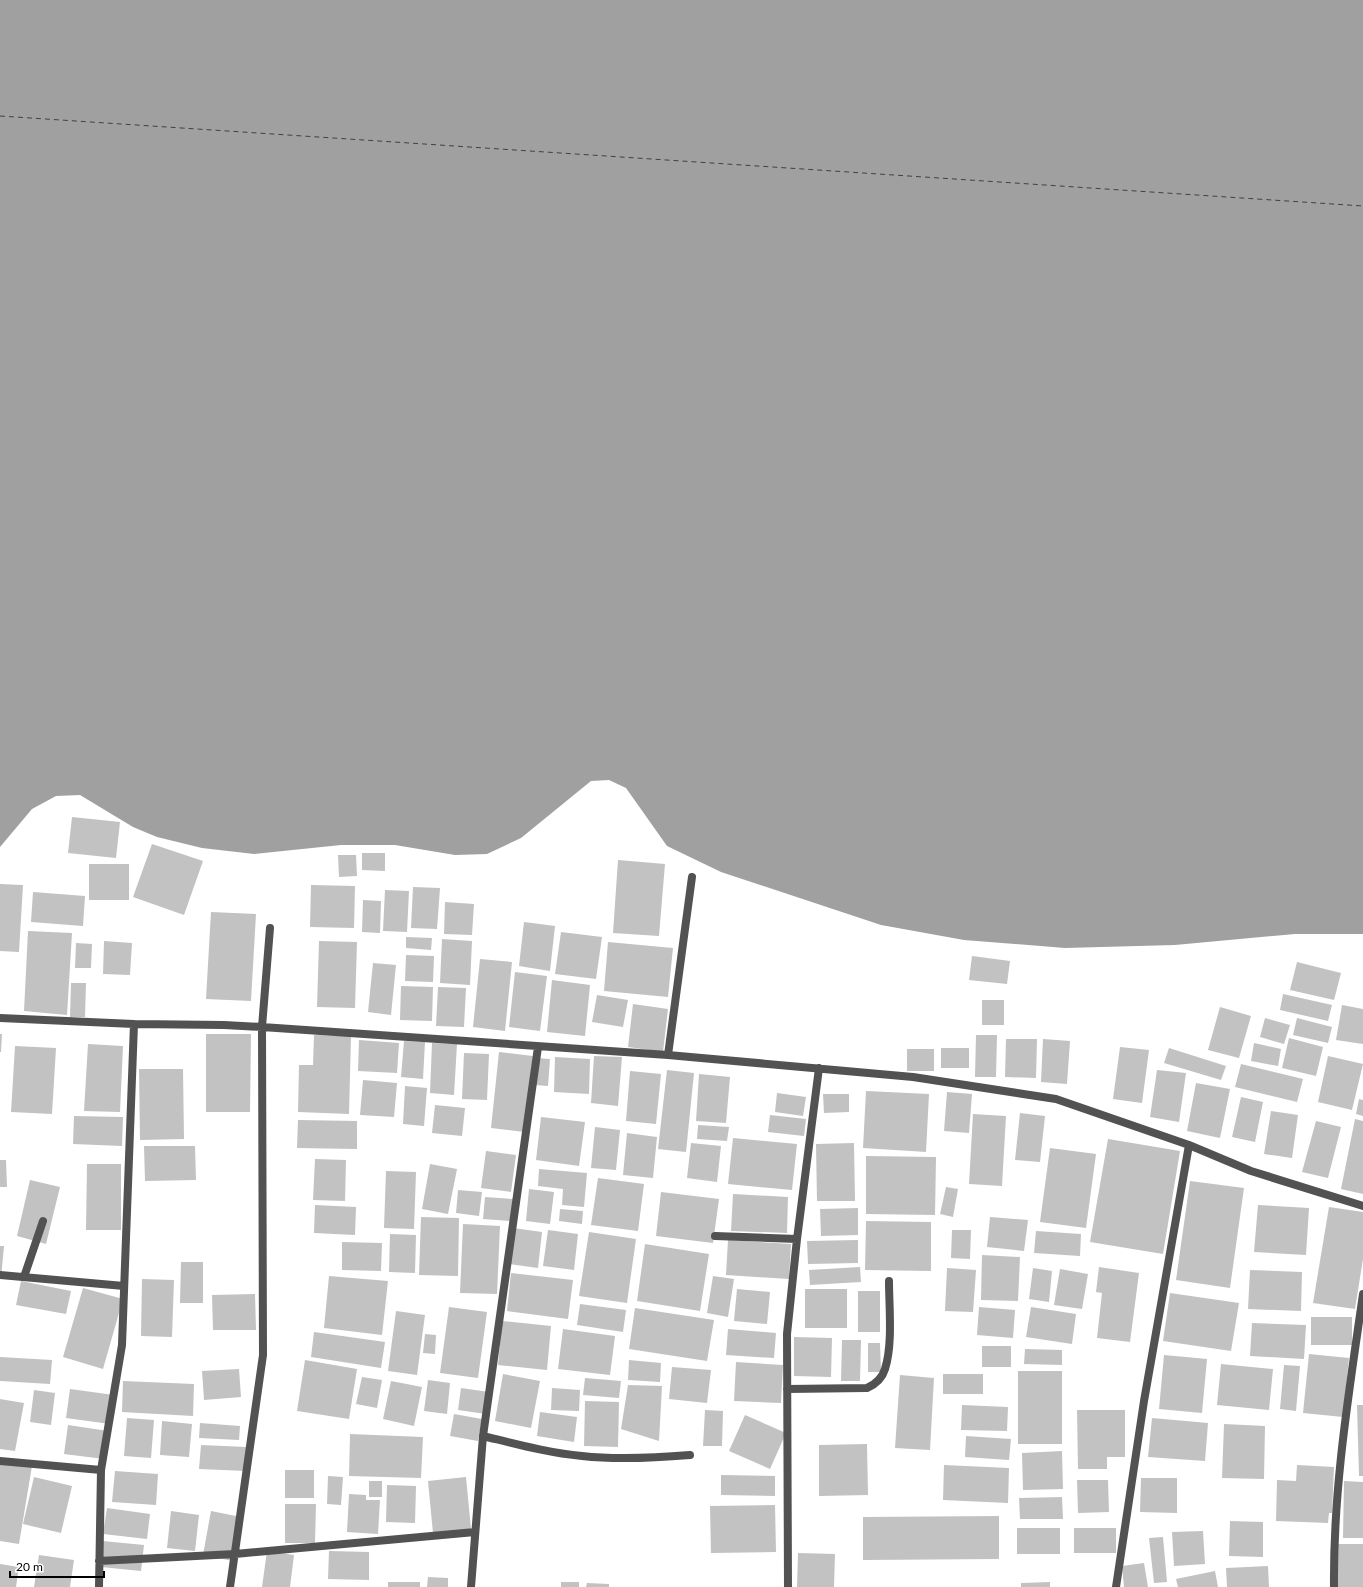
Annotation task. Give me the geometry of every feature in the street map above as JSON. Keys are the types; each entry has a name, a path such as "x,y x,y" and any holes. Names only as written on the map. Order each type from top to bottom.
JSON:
{"street":[{"path":"668,1055 692,877"},
{"path":"230,1587 263,1355 262,1027 270,928"},
{"path":"0,1018 134,1024 262,1027 668,1055 913,1077 1056,1099 1189,1145 1251,1171 1363,1206"},
{"path":"98,1587 100,1470 122,1346 134,1024"},
{"path":"471,1587 483,1436 538,1047"},
{"path":"788,1587 787,1334 818,1068"},
{"path":"1116,1587 1144,1401 1189,1145"},
{"path":"24,1277 43,1221"},
{"path":"714,1236 797,1240"},
{"path":"0,1275 124,1286"},
{"path":"787,1389 867,1388 875,1385 886,1368 889,1346 889,1281"},
{"path":"1334,1587 1334,1536 1339,1470 1363,1294"},
{"path":"483,1436 532,1448 582,1456 640,1459 690,1455"},
{"path":"0,1461 100,1470"},
{"path":"99,1561 235,1554 475,1532"}],"shaded area":[{"path":"0,0 1363,0 1363,934 1295,934 1175,945 1065,948 964,940 881,925 721,872 667,846 626,788 609,780 591,781 521,838 487,854 455,855 395,845 341,845 254,854 202,848 157,837 133,827 80,795 56,796 32,809 0,847"}],"building":[{"path":"72,817 120,822 116,858 68,853"},
{"path":"152,844 203,861 184,915 133,897"},
{"path":"362,853 385,853 385,871 362,870"},
{"path":"338,855 356,855 357,876 339,877"},
{"path":"618,860 665,864 659,936 613,933"},
{"path":"89,864 129,864 129,900 89,900"},
{"path":"0,884 23,885 19,952 0,951"},
{"path":"311,885 355,886 354,928 310,927"},
{"path":"413,887 440,888 437,929 411,928"},
{"path":"385,890 409,891 407,932 383,931"},
{"path":"33,892 85,896 83,926 31,922"},
{"path":"363,900 381,901 380,933 362,932"},
{"path":"445,902 474,904 472,935 444,934"},
{"path":"211,912 256,914 251,1001 206,999"},
{"path":"524,922 555,926 550,971 519,966"},
{"path":"28,931 72,933 67,1015 24,1011"},
{"path":"561,932 602,937 596,979 555,974"},
{"path":"406,937 432,938 431,950 406,948"},
{"path":"442,939 472,941 470,985 440,983"},
{"path":"104,941 132,943 130,975 103,974"},
{"path":"319,941 357,942 355,1008 317,1007"},
{"path":"608,942 673,948 668,997 604,991"},
{"path":"76,943 92,944 91,968 75,968"},
{"path":"406,955 434,956 433,982 405,981"},
{"path":"972,956 1010,961 1007,984 969,980"},
{"path":"480,959 512,962 505,1031 473,1027"},
{"path":"1297,962 1341,973 1334,1000 1290,990"},
{"path":"373,963 396,965 391,1015 368,1012"},
{"path":"515,972 547,976 540,1031 509,1027"},
{"path":"552,980 590,985 585,1036 547,1032"},
{"path":"71,983 86,983 85,1017 70,1017"},
{"path":"401,986 433,987 432,1021 400,1020"},
{"path":"438,987 466,988 464,1027 436,1026"},
{"path":"1283,994 1332,1005 1328,1021 1280,1010"},
{"path":"597,995 628,1000 623,1027 592,1022"},
{"path":"982,1000 1004,1000 1004,1025 982,1025"},
{"path":"633,1004 668,1009 663,1052 628,1047"},
{"path":"1342,1005 1363,1009 1363,1044 1336,1040"},
{"path":"1220,1007 1251,1016 1239,1058 1208,1050"},
{"path":"1265,1018 1290,1025 1284,1044 1260,1037"},
{"path":"1297,1018 1332,1027 1328,1043 1293,1035"},
{"path":"0,1034 2,1034 1,1052 0,1052"},
{"path":"206,1034 251,1034 250,1112 206,1112"},
{"path":"314,1035 351,1036 349,1114 298,1112 299,1065 313,1065"},
{"path":"976,1035 997,1035 996,1077 975,1077"},
{"path":"1289,1038 1323,1047 1316,1076 1282,1068"},
{"path":"1006,1039 1037,1039 1036,1078 1005,1077"},
{"path":"1043,1039 1070,1041 1067,1084 1041,1082"},
{"path":"359,1040 399,1043 397,1073 358,1071"},
{"path":"404,1041 425,1042 423,1079 401,1077"},
{"path":"432,1043 457,1044 454,1095 430,1093"},
{"path":"1254,1043 1281,1049 1278,1066 1251,1061"},
{"path":"88,1044 123,1046 120,1112 84,1111"},
{"path":"15,1046 56,1048 52,1114 11,1112"},
{"path":"1120,1047 1149,1050 1142,1103 1113,1099"},
{"path":"941,1048 969,1048 969,1068 941,1068"},
{"path":"1169,1048 1226,1066 1221,1080 1164,1063"},
{"path":"907,1049 934,1049 934,1071 907,1071"},
{"path":"499,1052 533,1056 524,1132 491,1128"},
{"path":"464,1053 489,1054 487,1100 462,1099"},
{"path":"594,1056 622,1057 618,1106 591,1103"},
{"path":"1328,1056 1363,1064 1352,1110 1318,1102"},
{"path":"555,1057 590,1059 589,1094 554,1092"},
{"path":"537,1058 550,1059 548,1086 535,1085"},
{"path":"1241,1064 1303,1079 1297,1102 1235,1087"},
{"path":"139,1069 183,1069 184,1139 140,1140"},
{"path":"667,1070 694,1073 686,1152 658,1149"},
{"path":"1157,1070 1186,1073 1179,1122 1150,1117"},
{"path":"630,1071 661,1074 656,1124 626,1121"},
{"path":"699,1074 730,1077 726,1123 696,1121"},
{"path":"363,1080 397,1083 394,1117 360,1115"},
{"path":"1196,1083 1230,1089 1220,1138 1187,1131"},
{"path":"405,1086 427,1088 424,1126 403,1124"},
{"path":"866,1091 929,1094 926,1152 863,1148"},
{"path":"947,1092 972,1094 969,1133 944,1131"},
{"path":"777,1093 806,1097 803,1116 775,1112"},
{"path":"823,1094 849,1094 849,1112 824,1113"},
{"path":"1241,1097 1263,1102 1255,1142 1232,1137"},
{"path":"1359,1099 1363,1100 1363,1116 1356,1114"},
{"path":"435,1105 465,1108 462,1136 432,1133"},
{"path":"1271,1111 1298,1115 1292,1158 1264,1154"},
{"path":"1020,1113 1045,1116 1040,1162 1015,1160"},
{"path":"973,1114 1006,1116 1002,1186 969,1184"},
{"path":"770,1115 806,1119 804,1136 768,1132"},
{"path":"74,1116 123,1117 122,1146 73,1144"},
{"path":"541,1117 585,1122 579,1166 536,1160"},
{"path":"1355,1119 1363,1121 1363,1194 1341,1189"},
{"path":"298,1120 357,1121 357,1149 297,1148"},
{"path":"1316,1121 1341,1127 1328,1178 1302,1172"},
{"path":"698,1125 729,1127 727,1141 697,1139"},
{"path":"595,1127 620,1130 616,1170 591,1168"},
{"path":"627,1133 657,1137 653,1178 623,1175"},
{"path":"733,1138 797,1144 792,1190 728,1184"},
{"path":"1108,1139 1180,1151 1163,1254 1090,1242"},
{"path":"691,1143 721,1146 717,1182 687,1178"},
{"path":"854,1143 855,1201 817,1201 816,1144"},
{"path":"144,1146 195,1146 196,1180 145,1181"},
{"path":"1050,1148 1096,1154 1086,1228 1040,1222"},
{"path":"486,1151 516,1155 511,1192 481,1188"},
{"path":"866,1156 936,1157 935,1215 866,1214"},
{"path":"315,1159 346,1160 345,1201 313,1200"},
{"path":"0,1160 6,1160 7,1187 0,1187"},
{"path":"87,1164 121,1164 121,1230 86,1230"},
{"path":"430,1164 457,1169 448,1214 422,1209"},
{"path":"539,1169 587,1173 584,1207 562,1205 563,1189 538,1186"},
{"path":"386,1171 416,1172 414,1229 384,1228"},
{"path":"598,1178 644,1184 638,1231 591,1225"},
{"path":"30,1180 60,1187 46,1244 17,1236"},
{"path":"1190,1181 1244,1188 1230,1288 1176,1280"},
{"path":"946,1187 958,1189 953,1217 940,1214"},
{"path":"529,1189 554,1192 550,1224 526,1221"},
{"path":"458,1190 482,1192 479,1216 456,1213"},
{"path":"661,1192 719,1199 713,1243 656,1236"},
{"path":"733,1194 788,1197 787,1233 731,1231"},
{"path":"485,1197 513,1199 511,1221 483,1219"},
{"path":"315,1205 356,1207 355,1235 314,1233"},
{"path":"1258,1205 1309,1208 1306,1255 1254,1252"},
{"path":"1329,1207 1363,1212 1363,1259 1355,1309 1313,1303"},
{"path":"858,1208 858,1235 821,1236 820,1209"},
{"path":"560,1209 583,1211 582,1224 559,1221"},
{"path":"421,1217 459,1218 458,1276 419,1275"},
{"path":"990,1217 1028,1220 1024,1251 987,1247"},
{"path":"866,1221 931,1222 931,1271 865,1270"},
{"path":"463,1224 500,1226 497,1294 460,1293"},
{"path":"513,1228 542,1232 538,1268 509,1264"},
{"path":"548,1230 578,1234 574,1270 543,1266"},
{"path":"952,1230 971,1230 970,1259 951,1258"},
{"path":"1036,1231 1081,1234 1080,1256 1034,1253"},
{"path":"589,1232 636,1239 627,1303 579,1296"},
{"path":"390,1234 416,1235 415,1273 389,1272"},
{"path":"728,1240 791,1244 789,1279 726,1275"},
{"path":"858,1240 858,1263 808,1264 807,1241"},
{"path":"342,1242 382,1243 381,1271 342,1270"},
{"path":"645,1244 709,1254 700,1311 637,1301"},
{"path":"0,1246 4,1246 1,1278 0,1278"},
{"path":"982,1255 1020,1257 1018,1301 981,1300"},
{"path":"181,1262 203,1262 203,1303 180,1303"},
{"path":"860,1267 861,1282 810,1285 809,1270"},
{"path":"1099,1267 1139,1273 1130,1342 1097,1338 1102,1293 1096,1292"},
{"path":"947,1268 976,1270 973,1312 945,1311"},
{"path":"1033,1268 1052,1271 1049,1302 1029,1299"},
{"path":"1060,1269 1088,1274 1082,1309 1054,1305"},
{"path":"1250,1270 1302,1272 1301,1311 1248,1309"},
{"path":"511,1273 573,1280 568,1319 507,1311"},
{"path":"329,1276 388,1281 382,1335 324,1328"},
{"path":"713,1276 734,1279 728,1317 707,1313"},
{"path":"142,1279 174,1280 172,1337 141,1336"},
{"path":"21,1281 71,1291 66,1314 16,1305"},
{"path":"83,1288 123,1299 103,1369 63,1357"},
{"path":"737,1289 770,1292 767,1324 734,1321"},
{"path":"805,1289 847,1289 847,1328 805,1328"},
{"path":"858,1291 880,1291 880,1332 858,1332"},
{"path":"1170,1293 1239,1303 1231,1351 1163,1341"},
{"path":"255,1294 256,1330 213,1330 212,1295"},
{"path":"580,1304 626,1310 623,1332 577,1325"},
{"path":"449,1307 487,1312 478,1378 440,1373"},
{"path":"979,1307 1015,1310 1013,1338 977,1335"},
{"path":"1031,1307 1076,1314 1072,1344 1026,1337"},
{"path":"635,1308 714,1320 707,1361 629,1349"},
{"path":"396,1311 425,1315 417,1375 388,1371"},
{"path":"1311,1317 1352,1317 1352,1345 1311,1345"},
{"path":"502,1321 551,1326 547,1370 498,1365"},
{"path":"1252,1323 1306,1325 1304,1359 1250,1356"},
{"path":"563,1329 615,1336 610,1375 558,1369"},
{"path":"728,1329 776,1333 774,1358 726,1355"},
{"path":"314,1332 385,1342 381,1368 311,1357"},
{"path":"425,1334 436,1335 435,1354 423,1353"},
{"path":"794,1337 832,1338 831,1377 794,1376"},
{"path":"842,1340 861,1340 860,1381 841,1381"},
{"path":"868,1343 880,1343 881,1372 868,1372"},
{"path":"982,1346 1011,1346 1011,1367 982,1367"},
{"path":"1025,1349 1062,1350 1062,1365 1024,1364"},
{"path":"1309,1354 1349,1358 1343,1417 1303,1413"},
{"path":"1164,1355 1207,1359 1202,1413 1159,1409"},
{"path":"0,1357 52,1360 50,1384 0,1381"},
{"path":"305,1360 357,1369 349,1419 297,1411"},
{"path":"629,1360 661,1363 660,1382 628,1380"},
{"path":"736,1362 783,1365 781,1403 734,1401"},
{"path":"1221,1364 1273,1369 1269,1410 1217,1405"},
{"path":"1284,1365 1300,1366 1296,1411 1280,1409"},
{"path":"672,1367 711,1370 707,1403 669,1399"},
{"path":"239,1369 241,1397 204,1400 202,1371"},
{"path":"1018,1371 1062,1371 1062,1444 1018,1444"},
{"path":"503,1374 540,1381 531,1428 495,1421"},
{"path":"943,1374 983,1374 983,1394 943,1394"},
{"path":"900,1375 934,1378 930,1450 895,1448"},
{"path":"362,1377 382,1380 377,1408 356,1404"},
{"path":"585,1378 621,1381 619,1398 583,1395"},
{"path":"428,1380 450,1383 447,1414 424,1411"},
{"path":"123,1381 194,1384 193,1416 122,1412"},
{"path":"391,1381 422,1387 414,1426 383,1419"},
{"path":"628,1385 662,1386 659,1441 621,1429"},
{"path":"461,1388 489,1392 486,1414 458,1410"},
{"path":"552,1388 580,1390 579,1411 551,1410"},
{"path":"70,1389 114,1395 110,1424 66,1418"},
{"path":"34,1390 55,1393 51,1425 30,1422"},
{"path":"0,1399 24,1403 15,1451 0,1449"},
{"path":"585,1401 619,1402 618,1447 584,1446"},
{"path":"962,1405 1008,1407 1007,1431 961,1430"},
{"path":"1357,1405 1363,1405 1363,1476 1359,1476"},
{"path":"705,1410 723,1411 722,1446 703,1446"},
{"path":"1077,1410 1125,1410 1125,1457 1107,1457 1107,1469 1078,1469"},
{"path":"540,1412 577,1417 574,1442 537,1436"},
{"path":"454,1414 482,1419 478,1441 450,1436"},
{"path":"745,1415 786,1433 770,1469 729,1451"},
{"path":"127,1418 154,1420 151,1458 124,1456"},
{"path":"1152,1418 1208,1423 1205,1461 1148,1457"},
{"path":"162,1421 192,1424 189,1457 160,1455"},
{"path":"200,1423 240,1426 239,1440 199,1438"},
{"path":"1224,1424 1265,1426 1264,1479 1222,1478"},
{"path":"68,1425 108,1431 104,1459 64,1454"},
{"path":"350,1434 423,1437 421,1478 349,1476"},
{"path":"966,1436 1011,1439 1009,1460 965,1457"},
{"path":"867,1444 868,1495 819,1496 819,1445"},
{"path":"201,1445 247,1447 246,1471 199,1469"},
{"path":"1062,1451 1063,1489 1023,1490 1022,1453"},
{"path":"0,1461 32,1466 19,1544 0,1541"},
{"path":"944,1465 1009,1468 1008,1503 943,1500"},
{"path":"1297,1465 1334,1467 1332,1513 1329,1513 1328,1523 1276,1521 1277,1480 1296,1481"},
{"path":"285,1470 314,1470 314,1498 285,1498"},
{"path":"115,1471 158,1474 156,1505 112,1502"},
{"path":"721,1475 775,1476 775,1496 721,1495"},
{"path":"328,1476 343,1477 341,1505 327,1504"},
{"path":"34,1477 72,1486 61,1533 23,1524"},
{"path":"466,1477 471,1529 433,1533 428,1481"},
{"path":"1141,1478 1177,1478 1177,1513 1140,1512"},
{"path":"1077,1480 1108,1480 1109,1512 1078,1513"},
{"path":"369,1481 382,1481 382,1497 369,1497"},
{"path":"1344,1481 1363,1482 1363,1538 1343,1538"},
{"path":"387,1485 416,1486 415,1523 386,1522"},
{"path":"349,1494 366,1495 366,1500 380,1500 378,1534 347,1532"},
{"path":"1062,1497 1063,1519 1020,1519 1019,1498"},
{"path":"285,1504 316,1504 315,1543 285,1543"},
{"path":"775,1505 776,1552 711,1553 710,1506"},
{"path":"107,1508 150,1514 147,1539 103,1534"},
{"path":"171,1511 199,1515 195,1551 167,1548"},
{"path":"211,1511 241,1517 233,1561 203,1555"},
{"path":"999,1516 999,1559 863,1560 863,1517"},
{"path":"1230,1521 1263,1522 1263,1557 1229,1556"},
{"path":"1017,1528 1060,1528 1060,1554 1017,1554"},
{"path":"1074,1528 1116,1528 1116,1553 1074,1553"},
{"path":"1203,1531 1205,1564 1174,1566 1172,1532"},
{"path":"1163,1537 1167,1582 1154,1583 1149,1538"},
{"path":"103,1541 144,1545 141,1571 101,1567"},
{"path":"1337,1544 1363,1544 1363,1587 1337,1587"},
{"path":"267,1551 294,1555 290,1587 262,1587"},
{"path":"329,1551 369,1552 369,1580 328,1579"},
{"path":"798,1553 835,1554 834,1587 797,1587"},
{"path":"39,1555 74,1560 70,1587 34,1587"},
{"path":"1144,1563 1148,1587 1124,1587 1122,1566"},
{"path":"0,1564 19,1567 16,1587 0,1587"},
{"path":"1268,1566 1269,1587 1227,1587 1226,1568"},
{"path":"1215,1571 1218,1587 1178,1587 1176,1579"},
{"path":"428,1577 448,1578 448,1587 427,1587"},
{"path":"388,1582 420,1582 420,1587 388,1587"},
{"path":"561,1582 579,1582 579,1587 561,1587"},
{"path":"1050,1582 1050,1587 1021,1587 1021,1583"},
{"path":"587,1583 609,1584 609,1587 586,1587"}],"ferry route":[{"path":"0,116 1363,206"}]}
